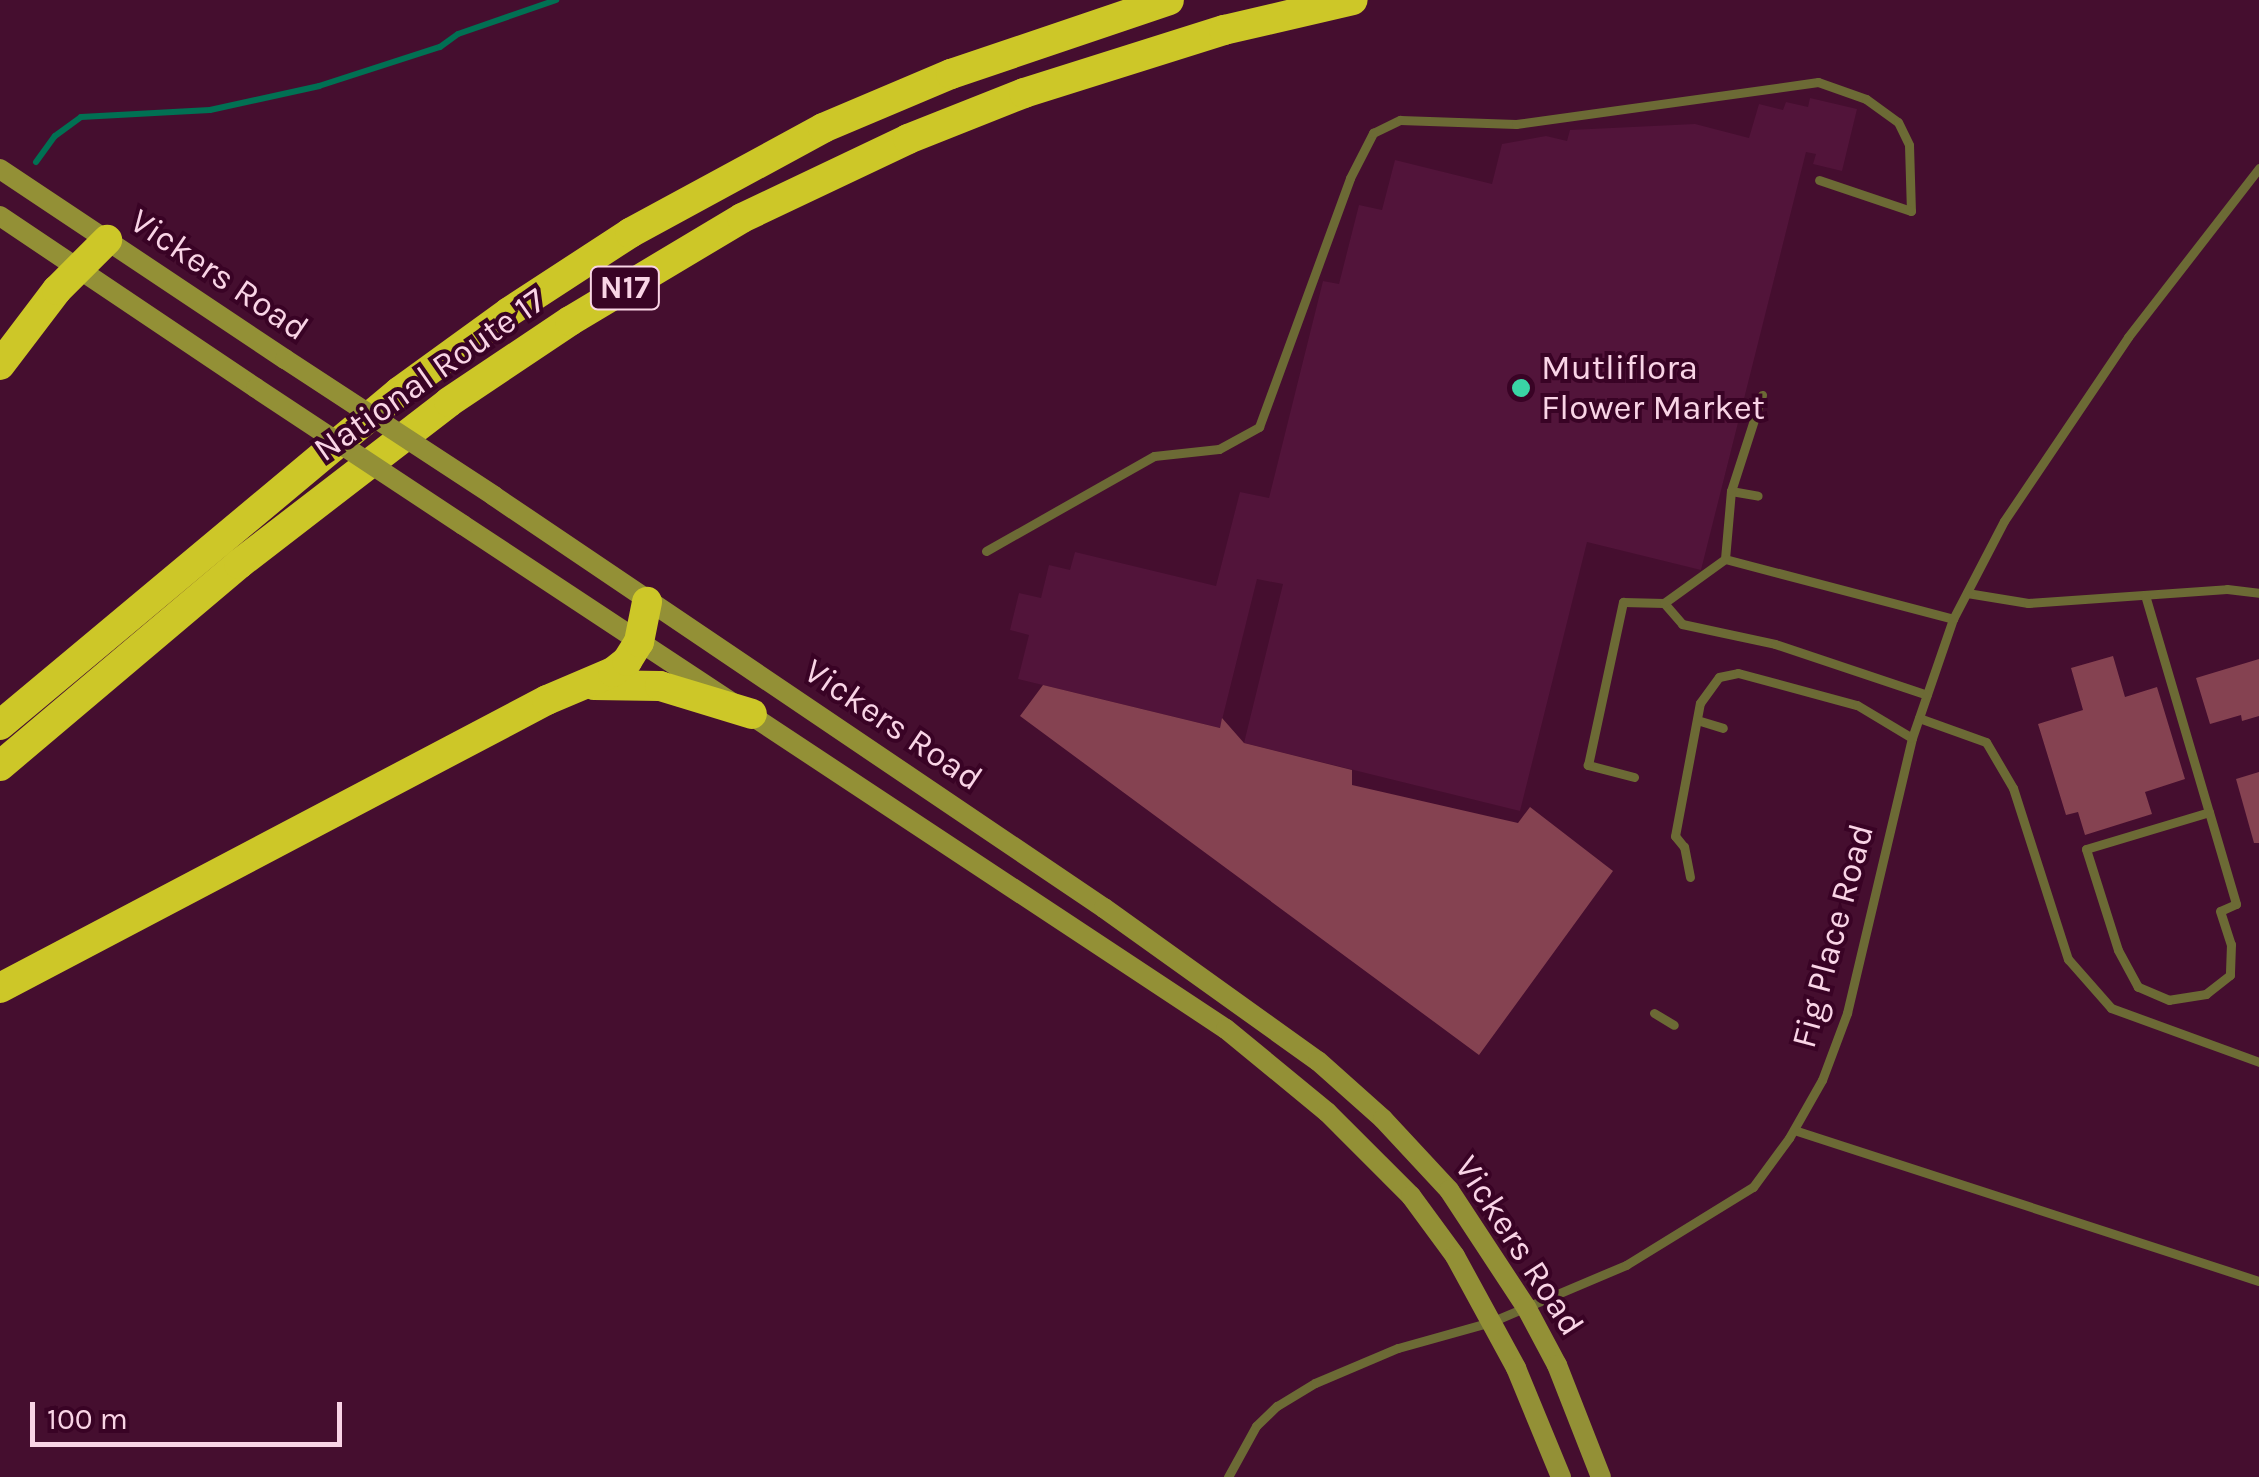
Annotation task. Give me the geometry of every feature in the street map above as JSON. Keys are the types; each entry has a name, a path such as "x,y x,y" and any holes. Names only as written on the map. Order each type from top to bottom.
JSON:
{"highway":[{"name":"N17","path":"0,724 399,392 509,312 630,233 823,128 950,74 1168,0"},
{"name":"National Route 17","path":"0,766 239,564 449,402 570,321 742,218 908,140 1024,93 1191,39 1354,0"},
{"path":"0,365 107,240"},
{"path":"0,988 547,700 586,686 627,661 639,642 648,602"},
{"path":"586,686 660,686 752,714"}],"main road":[{"name":"Vickers Road","path":"0,170 885,757 1318,1061 1384,1119 1440,1178 1526,1307 1557,1365 1601,1477"},
{"name":"Vickers Road","path":"0,216 81,266 256,388 1212,1020 1274,1068 1371,1152 1411,1196 1455,1256 1516,1368 1561,1477"}],"lane":[{"path":"986,552 1154,456 1219,449 1259,427 1350,178 1373,133 1400,120 1516,124 1818,82 1866,99 1898,122 1909,145 1912,211 1818,180"},
{"name":"Fig Place Road","path":"1228,1477 1256,1426 1302,1391 1398,1348 1491,1322 1626,1265 1693,1228 1753,1186 1794,1130 1822,1080 1847,1013 1912,738 1953,619 2004,521 2128,337 2259,168"},
{"path":"1634,777 1588,765 1624,602 1664,603 1725,559 1731,491 1762,395"},
{"path":"1731,491 1758,496"},
{"path":"1725,559 1953,619"},
{"path":"1966,594 2028,603 2227,589 2259,593"},
{"path":"2145,595 2209,812 2236,904 2220,911 2232,944 2230,976 2206,994 2169,1000 2138,986 2118,950 2086,849 2209,812"},
{"path":"1664,603 1682,624 1775,644 1926,695"},
{"path":"1690,877 1684,847 1675,836 1700,703 1719,677 1738,673 1858,705 1912,738"},
{"path":"1919,718 1986,742 2013,788 2068,959 2110,1008 2259,1062"},
{"path":"1697,720 1723,728"},
{"path":"1654,1013 1674,1025"},
{"path":"1794,1130 2259,1281"}],"shaded area":[{"name":"Mutliflora Flower Market","path":"1810,98 1857,109 1842,171 1813,164 1816,154 1806,152 1701,570 1587,542 1520,811 1244,743 1283,584 1257,579 1220,728 1018,679 1029,635 1010,630 1019,593 1041,598 1049,565 1070,570 1075,552 1216,586 1240,492 1269,498 1323,281 1339,284 1359,205 1382,210 1395,160 1492,184 1502,144 1546,136 1567,141 1570,130 1695,124 1749,138 1759,104 1783,110 1786,102 1808,107"}],"building":[{"path":"2113,656 2125,697 2157,687 2185,779 2145,792 2152,814 2085,835 2078,812 2066,815 2038,724 2083,710 2071,668"},
{"path":"2259,659 2259,716 2242,721 2241,715 2210,724 2196,678"},
{"path":"1043,685 1220,728 1222,718 1244,743 1352,770 1352,785 1518,823 1530,807 1613,871 1479,1055 1020,716"},
{"path":"2259,772 2259,843 2254,843 2236,779"}],"waterway":[{"path":"36,162 55,136 81,117 210,110 319,86 440,47 458,34 556,0"}],"place":[{"name":"Mutliflora Flower Market","path":"1521,388"}]}
